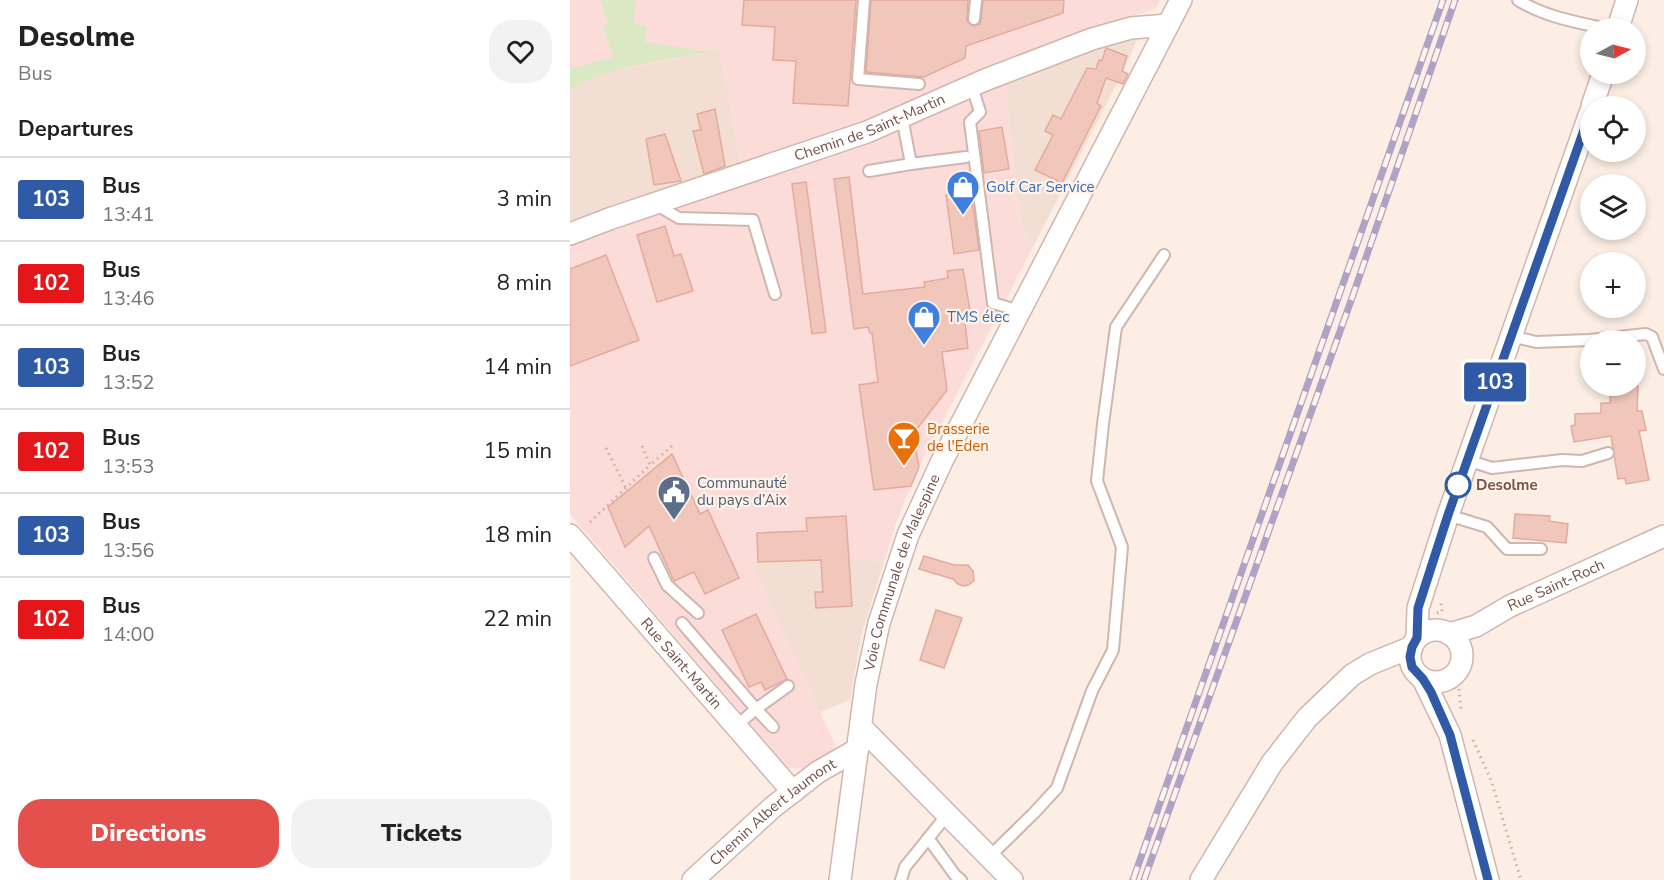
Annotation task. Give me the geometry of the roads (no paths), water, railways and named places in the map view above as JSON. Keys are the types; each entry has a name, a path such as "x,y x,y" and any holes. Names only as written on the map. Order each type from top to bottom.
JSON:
{"street":[{"name":"Voie Communale de Malespine","path":"840,880 866,684 879,623 908,535 942,461 1181,0"},
{"path":"1622,18 1628,0"},
{"name":"Chemin de Saint-Martin","path":"570,234 867,132 972,86 1092,39 1131,28 1168,25"},
{"path":"1488,880 1450,735 1416,658 1418,608 1467,460 1580,141"},
{"name":"Rue Saint-Martin","path":"570,535 793,792"},
{"name":"Rue Saint-Roch","path":"1444,632 1476,626 1510,606 1664,536"},
{"path":"1423,593 1432,621 1456,640 1461,649 1461,659 1455,673 1450,735"},
{"path":"1416,658 1431,631 1444,632"},
{"path":"1201,880 1272,763 1307,718 1330,694 1352,675 1370,664 1416,658"},
{"path":"1416,658 1439,682 1455,673"},
{"path":"861,727 1012,880"},
{"name":"Chemin Albert Jaumont","path":"693,880 772,807 818,772 858,749"}],"lane":[{"path":"864,0 858,79 919,84"},
{"path":"974,19 976,0"},
{"path":"1518,0 1534,9 1580,23"},
{"path":"972,86 980,112 970,123 993,303 1020,310"},
{"path":"902,117 911,164"},
{"path":"869,171 966,157"},
{"path":"654,204 679,218 753,220 775,294"},
{"path":"989,857 1057,788 1092,691 1113,650 1122,547 1097,481 1104,414 1116,327 1164,255"},
{"path":"1511,336 1536,342 1589,340 1646,334 1652,337 1664,369"},
{"path":"1467,460 1492,468 1582,460 1608,453"},
{"path":"1448,515 1487,527 1507,549 1541,549"},
{"path":"654,558 667,585 698,613"},
{"path":"682,623 773,727"},
{"path":"736,726 788,686"},
{"path":"901,880 904,867 947,814"},
{"path":"928,838 962,880"}],"railway":[{"path":"1133,880 1443,0"},
{"path":"1144,880 1353,295 1455,0"}],"place":[{"name":"Golf Car Service","path":"963,216"},
{"name":"TMS élec","path":"924,346"},
{"name":"Brasserie de l'Eden","path":"904,467"},
{"name":"Desolme","path":"1458,485"},
{"name":"Communauté du pays d’Aix","path":"674,521"}]}
